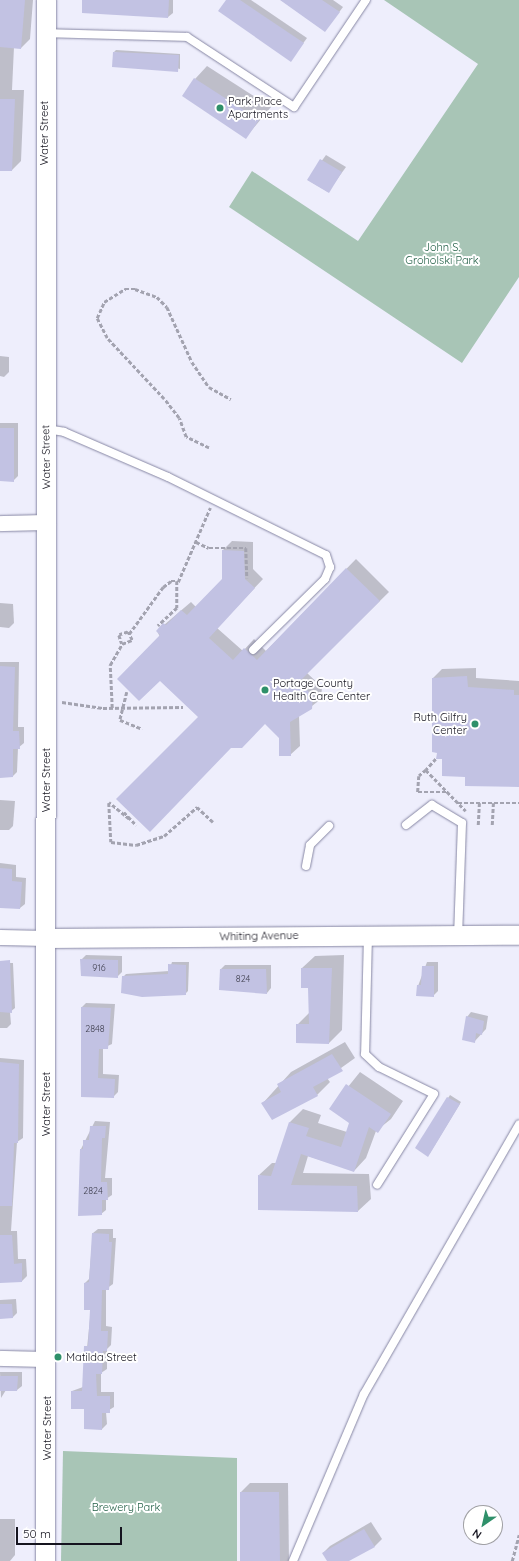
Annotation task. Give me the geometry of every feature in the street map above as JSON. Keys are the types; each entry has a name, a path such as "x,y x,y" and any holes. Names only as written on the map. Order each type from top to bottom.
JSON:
{"street":[{"name":"Water Street","path":"45,1561 47,1359 46,938 48,522 46,429 46,0"},
{"path":"0,522 48,522"},
{"name":"Whiting Avenue","path":"0,937 519,935"},
{"path":"0,1358 47,1359"}],"lane":[{"path":"45,33 187,37 294,107 366,0"},
{"path":"46,429 64,432 214,498 314,546 330,560 325,579 253,650"},
{"path":"406,825 432,805 462,823 458,935"},
{"path":"306,866 310,845 329,826"},
{"path":"368,935 365,1054 380,1068 434,1094 377,1184"},
{"path":"294,1561 364,1394 519,1124"}],"path":[{"path":"209,448 186,438 179,418 164,399 100,328 97,318 104,302 125,289 135,289 157,297 167,307 192,362 209,387 231,399"},
{"path":"158,626 177,608 178,583 214,498"},
{"path":"196,542 209,548 246,548 247,578"},
{"path":"122,644 130,643 130,634 164,586 171,581 178,583"},
{"path":"112,708 110,665 122,644 121,633 130,634"},
{"path":"127,692 120,720 142,729"},
{"path":"62,702 112,708 183,707"},
{"path":"436,759 419,776 418,792 447,792"},
{"path":"426,770 468,813"},
{"path":"136,825 109,803 111,842 136,845 164,836 197,807 213,822"},
{"path":"458,803 519,803"},
{"path":"478,803 478,825"},
{"path":"492,826 493,803"},
{"path":"124,812 129,819"},
{"path":"512,1561 519,1534"}],"green space":[{"name":"John S. Groholski Park","path":"384,0 519,0 519,277 462,363 229,207 252,171 358,241 478,64"},
{"name":"Brewery Park","path":"63,1451 237,1458 237,1561 61,1561"}],"building":[{"path":"0,0 25,0 21,49 0,47"},
{"path":"82,0 169,0 168,18 82,13"},
{"path":"226,0 240,0 304,43 291,62 218,11"},
{"path":"280,0 322,0 340,12 325,32"},
{"path":"113,52 179,55 178,72 112,67"},
{"name":"Park Place Apartments","path":"194,78 259,120 246,139 182,96"},
{"path":"0,99 15,99 12,171 0,171"},
{"path":"320,159 342,172 329,193 307,180"},
{"path":"0,428 14,428 14,482 0,481"},
{"name":"Portage County Health Care Center","path":"222,550 244,551 245,579 255,588 209,638 233,660 244,648 257,660 346,568 380,601 299,682 313,696 312,709 290,722 291,756 279,756 279,738 265,724 242,748 231,748 150,832 116,799 198,717 160,681 139,701 117,679 160,635 156,631 163,623 166,625 181,610 187,615 222,579"},
{"path":"0,666 15,667 13,731 19,731 20,749 13,749 13,777 0,778"},
{"name":"Ruth Gilfry Center","path":"467,676 468,687 514,690 514,695 519,695 519,787 465,786 465,777 442,776 442,759 436,759 437,753 432,752 432,678"},
{"path":"0,868 12,869 12,881 22,882 20,909 0,908"},
{"path":"80,959 118,960 118,978 81,976"},
{"path":"10,960 12,1013 0,1012 0,961"},
{"path":"168,964 186,965 186,995 142,997 121,993 122,976 168,974"},
{"path":"422,966 434,966 434,997 416,996 417,985 421,985"},
{"path":"301,968 332,968 329,1044 296,1043 296,1024 309,1024 308,988 301,988"},
{"path":"220,969 266,969 267,994 219,990"},
{"path":"81,1007 111,1008 108,1049 99,1049 98,1078 115,1079 114,1098 81,1097"},
{"path":"466,1016 484,1021 482,1035 476,1033 475,1043 462,1040"},
{"path":"332,1054 343,1071 313,1087 318,1096 272,1120 261,1103 281,1092 277,1084"},
{"path":"0,1062 19,1064 18,1143 14,1143 12,1206 0,1206"},
{"path":"346,1084 391,1114 378,1133 369,1127 354,1172 301,1154 291,1185 357,1186 358,1212 258,1210 258,1175 271,1176 289,1122 309,1128 306,1136 341,1147 349,1123 329,1109"},
{"path":"447,1097 460,1104 428,1157 415,1148"},
{"path":"90,1126 106,1126 105,1138 102,1138 101,1182 107,1182 108,1200 102,1200 102,1215 78,1216 80,1149 83,1149 83,1140 89,1140"},
{"path":"92,1233 109,1234 109,1242 112,1242 109,1290 102,1290 101,1331 108,1331 107,1351 103,1351 102,1374 96,1374 97,1396 110,1396 110,1413 102,1413 102,1430 84,1429 84,1409 71,1409 71,1391 82,1391 84,1346 88,1346 90,1310 84,1310 84,1283 89,1282"},
{"path":"0,1235 12,1235 14,1264 22,1263 22,1282 0,1283"},
{"path":"0,1304 12,1304 13,1318 0,1319"},
{"path":"0,1376 18,1376 17,1391 0,1391"},
{"path":"240,1492 279,1492 280,1561 240,1561"},
{"path":"364,1529 375,1547 349,1561 327,1561 322,1553"}],"place":[{"name":"Park Place Apartments","path":"220,108"},
{"name":"Portage County Health Care Center","path":"265,690"},
{"name":"Ruth Gilfry Center","path":"475,724"},
{"name":"Matilda Street","path":"58,1357"}]}
